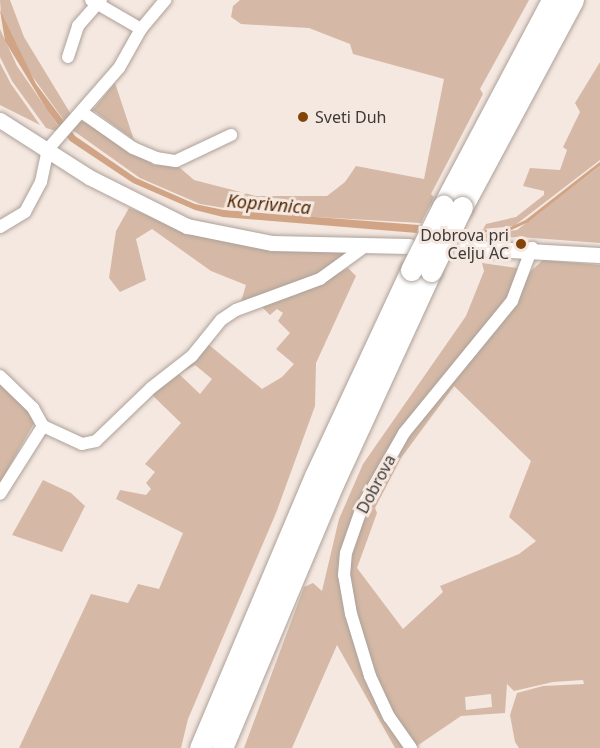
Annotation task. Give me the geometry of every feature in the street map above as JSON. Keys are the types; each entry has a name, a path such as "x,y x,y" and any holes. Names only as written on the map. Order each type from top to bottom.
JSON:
{"highway":[{"path":"200,748 315,476 453,207 552,0"},
{"path":"453,207 573,0"},
{"path":"222,748 421,271"}],"street":[{"path":"0,227 25,212 33,201 48,149 61,130 79,115 118,68 141,29 165,0"},
{"path":"68,57 78,26 96,2 141,29"},
{"path":"79,115 133,148 156,159 176,160 231,135"},
{"path":"0,120 90,177 187,226 272,243 409,246"},
{"path":"0,376 33,408 43,426 89,444 192,356 221,320 246,306 320,279 368,245"},
{"path":"456,247 532,248 600,255"},
{"name":"Dobrova","path":"411,748 389,717 370,676 351,614 344,575 346,553 362,507 404,433 497,323 516,293 532,248"},
{"path":"0,494 43,426"}],"shaded area":[{"path":"0,0 10,0 24,37 72,116 65,122 25,66 1,14"},
{"path":"240,0 529,0 480,89 483,94 431,194 434,197 421,223 261,214 200,204 140,178 71,129 78,122 85,122 154,165 179,167 194,180 256,196 327,196 345,182 356,166 424,179 444,79 353,54 350,44 309,28 241,24 231,17 233,6"},
{"path":"0,10 36,84 75,136 136,178 195,204 224,210 419,225 417,233 223,217 195,210 133,183 70,141 47,110 5,41"},
{"path":"0,29 17,66 59,127 56,131 46,128 12,81 0,57"},
{"path":"600,62 600,160 514,226 483,229 486,224 516,217 544,195 544,191 523,186 530,168 560,170 567,150 563,147 580,112 575,103"},
{"path":"0,63 11,84 40,125 0,105"},
{"path":"115,83 134,140 93,110"},
{"path":"600,166 600,243 520,237 463,239 464,236 517,230"},
{"path":"129,208 190,232 348,250 348,255 313,278 240,305 246,285 211,271 152,229 136,239 146,280 120,292 109,278 116,231"},
{"path":"543,260 600,265 600,748 519,748 515,742 510,715 517,693 543,686 584,684 583,680 553,682 514,691 507,684 505,713 461,716 414,748 385,706 357,626 348,566 355,535 399,447 499,327 531,271","holes":["454,386 531,461 509,517 536,541 519,554 440,586 443,592 403,629 357,568 377,513 375,508 401,458","491,694 492,707 466,710 465,697"]},
{"path":"482,263 517,268 519,274 511,294 425,398 354,514 341,556 339,579 350,627 407,748 395,748 337,645 292,748 244,748 304,587 313,583 322,591 339,519 363,464 466,316 484,271"},
{"path":"348,268 356,276 316,363 315,406 276,513 188,719 181,748 19,748 91,594 128,603 138,584 159,589 183,533 116,499 120,490 146,495 151,489 146,483 155,472 145,464 181,423 150,393 208,344 262,389 282,377 294,364 276,349 290,333 278,321 283,313 277,309 270,315 261,306 296,295","holes":["195,365 212,379 200,394 179,374"]},
{"path":"0,381 30,411 34,423 0,483"},
{"path":"43,480 71,493 85,506 62,552 12,535"}],"waterway":[{"name":"Koprivnica","path":"459,231 506,230 527,220 600,163"}],"place":[{"name":"Sveti Duh","path":"303,117"},
{"name":"Dobrova pri Celju AC","path":"521,244"}]}
